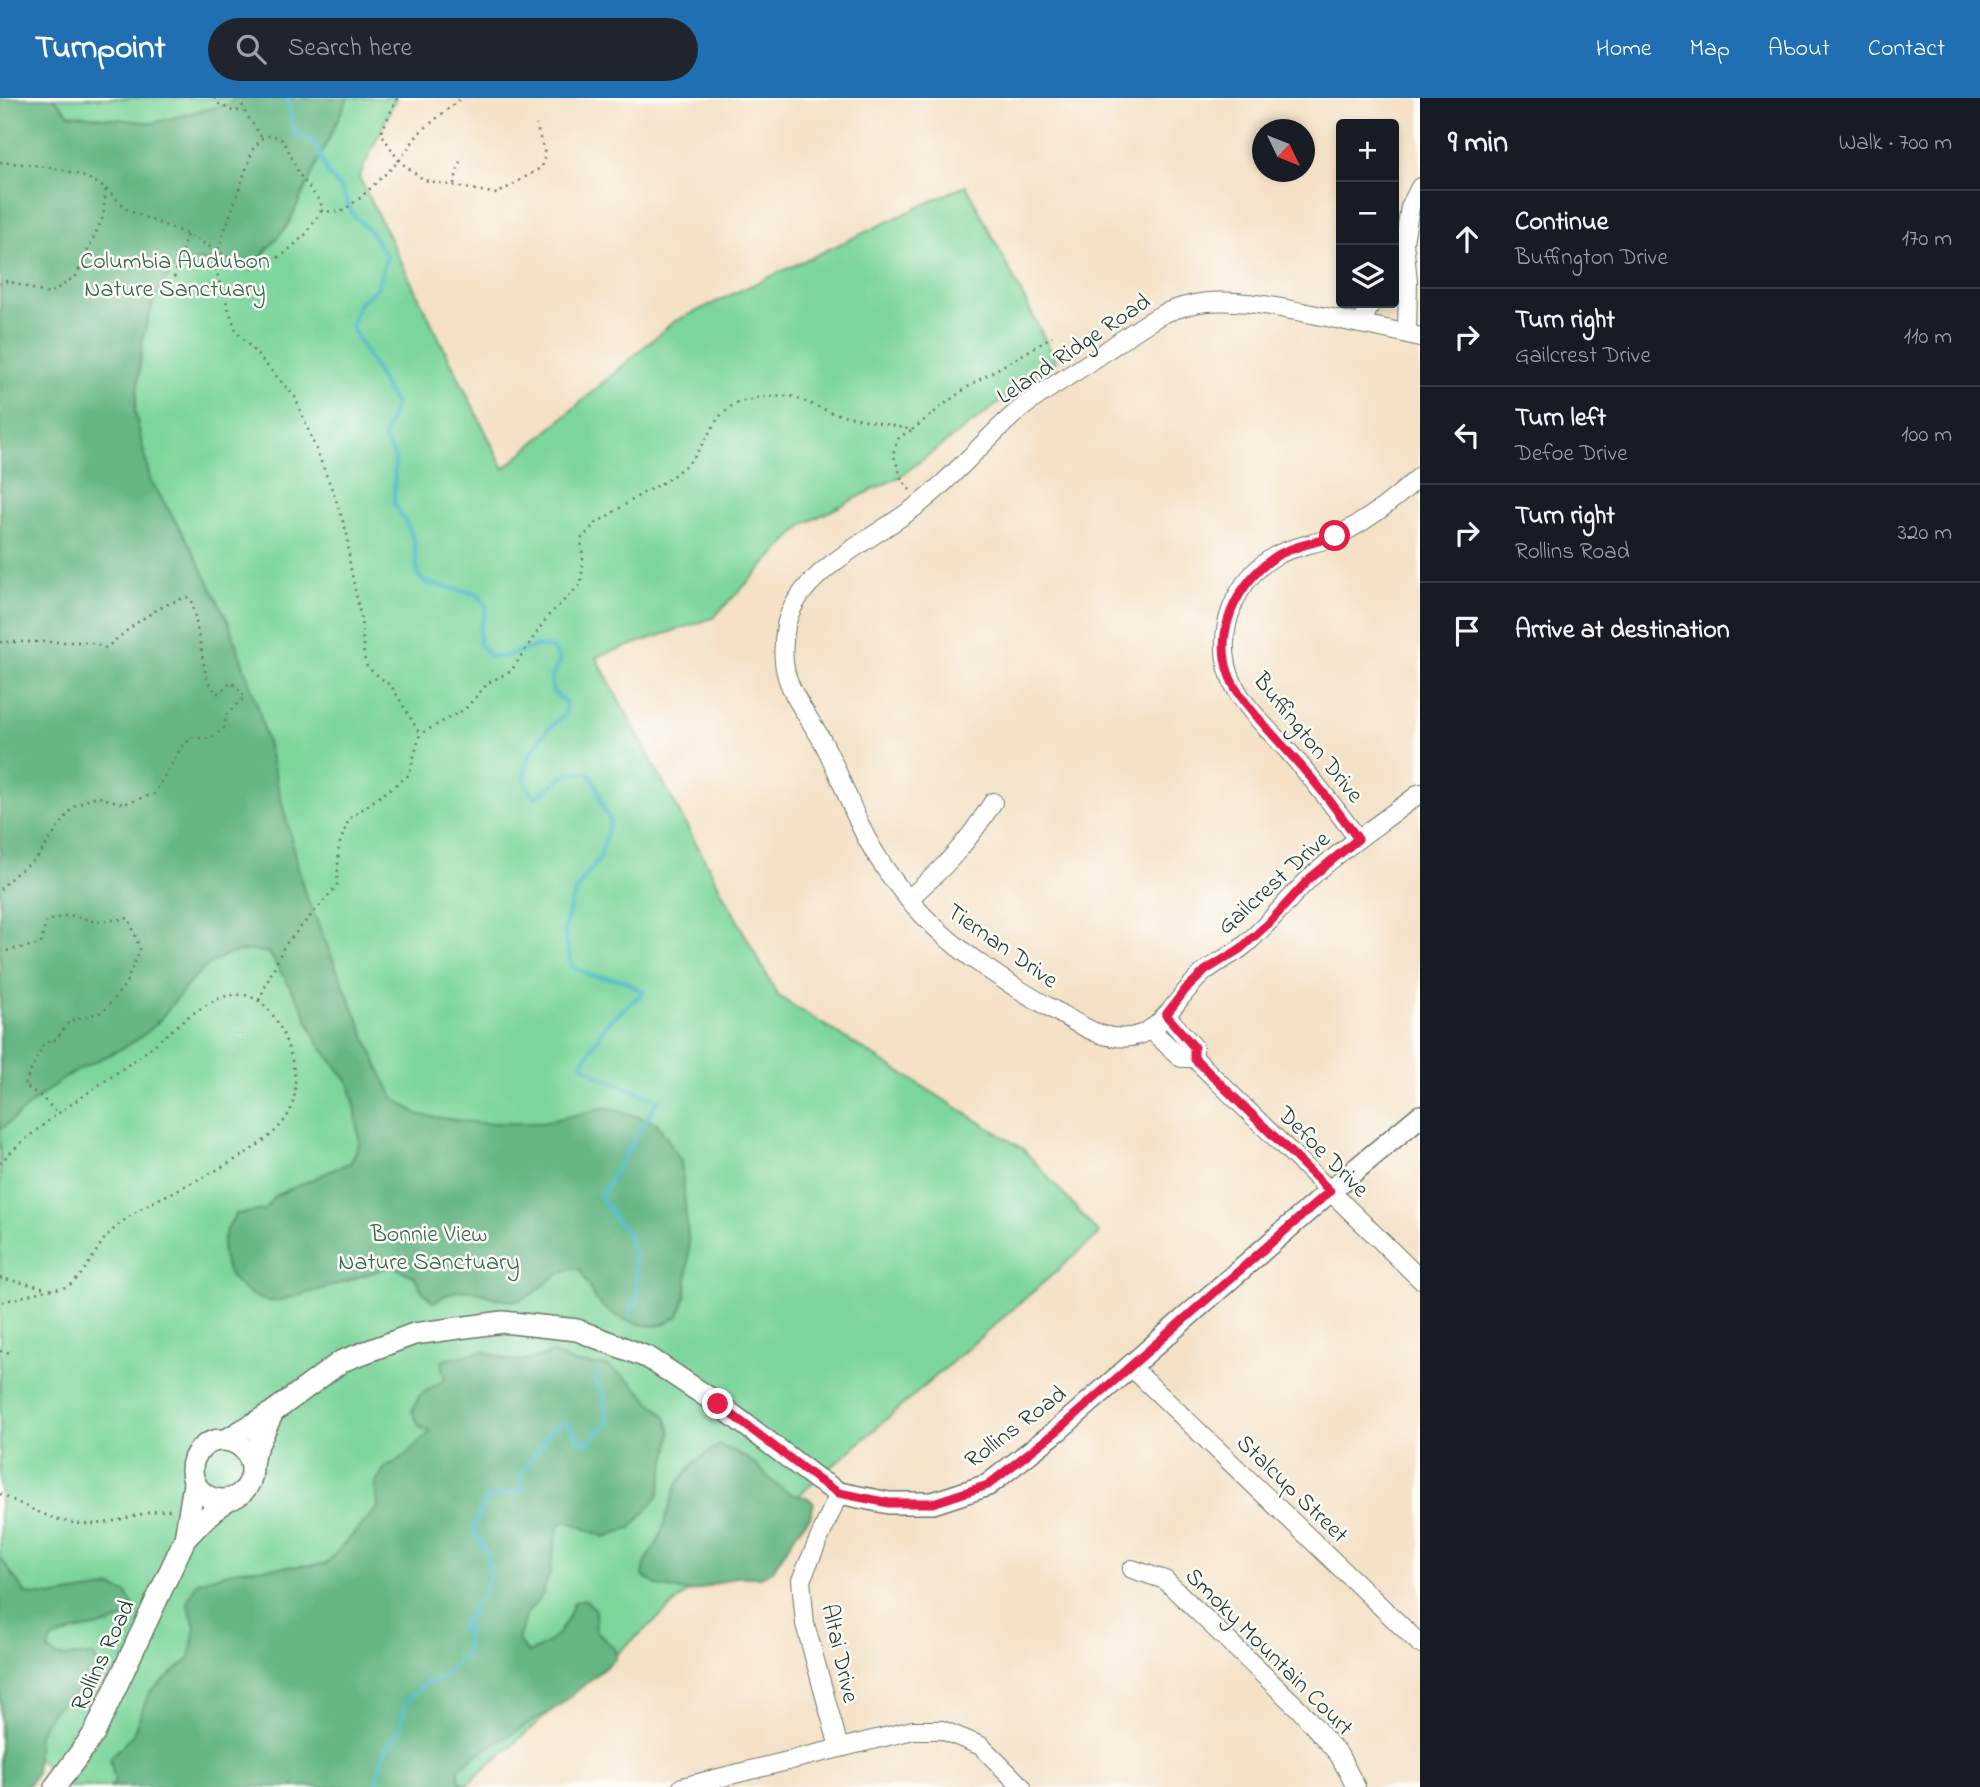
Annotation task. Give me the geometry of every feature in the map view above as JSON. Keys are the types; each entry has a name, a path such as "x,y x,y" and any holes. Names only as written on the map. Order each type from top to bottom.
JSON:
{"street":[{"path":"1413,335 1408,281 1399,249 1410,208 1420,187"},
{"name":"Leland Ridge Road","path":"787,622 800,593 820,572 921,503 1012,415 1162,314 1207,302 1270,306 1413,335"},
{"path":"1361,324 1369,308"},
{"name":"Buffington Drive","path":"1358,839 1317,784 1238,694 1227,667 1223,636 1233,604 1248,579 1267,563 1277,555 1335,536 1392,502 1420,475"},
{"name":"Tiernan Drive","path":"787,622 784,652 787,679 820,738 866,837 886,870 928,923 995,975 1090,1030 1108,1037 1124,1038 1144,1033 1166,1015"},
{"name":"Gailcrest Drive","path":"1166,1015 1185,990 1206,970 1240,949 1269,923 1309,879 1420,793"},
{"path":"908,900 957,855 993,802"},
{"name":"Defoe Drive","path":"1166,1015 1194,1047 1194,1058"},
{"name":"Defoe Drive","path":"1150,1029 1181,1058 1194,1058 1420,1279"},
{"name":"Rollins Road","path":"55,1787 94,1734 185,1539 194,1484 191,1469 196,1454 209,1443 226,1440 273,1412 342,1361 414,1334 502,1322 577,1329 649,1358 718,1404 839,1493 889,1503 933,1503 988,1485 1058,1430 1330,1191 1420,1116"},
{"name":"Stalcup Street","path":"1131,1367 1420,1644"},
{"name":"Rollins Road","path":"185,1539 202,1521 244,1491 252,1474 254,1453 273,1412"},
{"path":"226,1440 243,1448 251,1465"},
{"path":"194,1484 208,1498 228,1500"},
{"name":"Altai Drive","path":"839,1493 801,1580 805,1624 839,1747"},
{"name":"Smoky Mountain Court","path":"1132,1569 1165,1580 1300,1710 1339,1755 1356,1787"},
{"path":"694,1785 913,1730 942,1730 981,1746 1022,1787"}],"path":[{"path":"214,98 234,112 243,109"},
{"path":"242,98 243,109 262,138"},
{"path":"397,98 381,133 399,161 424,180 497,194 542,167 545,153 536,125"},
{"path":"321,211 341,212 359,199 399,161 419,133 461,98"},
{"path":"0,162 47,166 92,178 129,211 187,234 218,250 248,268 263,266 284,254 307,233 321,211 321,203 299,174 281,139 272,135 262,138 253,149 218,250 216,271 236,331 295,397 347,533 350,565 361,619 364,657 368,667 392,687 420,734 409,775 349,819 339,845 337,886 284,946 259,1000"},
{"path":"454,184 461,157"},
{"path":"0,284 8,281 50,294 76,276 103,217 106,188"},
{"path":"170,291 187,234"},
{"path":"921,503 902,480 893,453 899,437 982,378 1052,336"},
{"path":"420,734 465,709 488,683 511,671 548,616 581,584 581,539 595,524 669,479 693,459 719,417 735,403 762,397 791,396 833,413 912,430"},
{"path":"0,642 89,642 106,648 146,614 168,602 187,597 192,601 207,681 217,694 232,682 245,697 226,715 224,728 210,739 194,737 182,746 154,794 124,804 96,796 73,807 37,858 0,889"},
{"path":"0,952 41,944 46,921 71,915 97,922 129,918 140,949 125,985 103,1012 69,1021 57,1039 44,1043 24,1085 58,1113"},
{"path":"0,1163 58,1113 202,1008 230,995 259,1000 272,1012 285,1038 294,1069 295,1088 291,1109 267,1138 231,1162 135,1213 107,1236 83,1273 70,1285 50,1289 0,1278"},
{"path":"0,1302 50,1289"},
{"path":"3,1351 11,1353 11,1350"},
{"path":"0,1494 65,1521 90,1525 174,1510"}],"green space":[{"name":"Bonnie View Nature Sanctuary","path":"0,98 396,98 359,177 504,469 673,322 966,185 1056,361 899,477 804,524 713,618 596,657 778,996 1023,1149 1099,1234 464,1787 67,1787 0,1721"},
{"path":"0,98 54,98 69,114 153,123 231,103 233,98 348,98 288,225 254,265 225,267 198,260 172,270 153,302 143,337 135,412 150,479 190,545 228,621 259,710 304,891 393,1097 419,1115 480,1123 542,1123 607,1107 657,1123 681,1161 689,1248 686,1295 679,1316 667,1323 637,1323 608,1311 595,1298 580,1269 562,1272 527,1297 511,1301 466,1290 433,1302 422,1291 415,1277 392,1266 277,1301 256,1297 238,1285 227,1269 222,1247 225,1234 236,1214 265,1210 275,1196 351,1162 359,1144 356,1110 349,1083 317,1042 302,1006 269,953 240,952 213,962 196,976 145,1034 63,1079 0,1130"},
{"path":"484,1351 517,1361 552,1353 574,1363 608,1366 631,1382 666,1417 671,1431 658,1497 631,1528 605,1537 566,1521 558,1526 550,1573 542,1595 526,1615 518,1640 528,1653 545,1645 563,1627 574,1602 585,1599 595,1609 596,1630 614,1648 616,1658 559,1706 484,1750 458,1769 459,1780 468,1787 109,1787 115,1782 110,1758 132,1736 149,1693 190,1658 195,1626 187,1602 197,1582 238,1570 326,1564 378,1507 375,1484 386,1466 405,1456 431,1432 420,1427 412,1411 420,1395 445,1379 441,1364 444,1360"},
{"path":"719,1445 748,1459 782,1489 807,1497 814,1503 810,1517 773,1570 761,1577 736,1577 691,1592 658,1586 643,1576 646,1560 658,1542 677,1484 695,1462"},
{"path":"0,1557 26,1594 53,1596 113,1587 126,1593 133,1605 127,1616 111,1624 74,1631 51,1640 48,1650 57,1657 93,1655 98,1665 95,1678 52,1711 38,1735 36,1773 27,1787 0,1787"}],"waterway":[{"path":"287,98 294,132 315,143 328,174 342,190 353,215 369,230 387,256 377,288 359,303 351,326 395,405 384,438 395,458 394,503 414,541 418,576 427,583 478,594 487,607 480,628 479,644 490,656 503,657 536,646 553,648 560,662 551,677 553,692 565,701 566,713 531,752 526,763 527,786 535,797 571,773 588,772 597,786 610,821 600,858 583,880 571,903 564,932 572,967 593,976 623,980 644,992 607,1023 582,1064 600,1077 658,1100 601,1196 615,1220 628,1232 635,1260 638,1302 631,1307 630,1317"},
{"path":"380,1787 377,1782 382,1757 400,1727 406,1703 424,1684 442,1678 466,1653 468,1628 459,1630 484,1593 490,1571 483,1546 473,1530 486,1499 524,1489 520,1476 550,1432 562,1423 570,1426 579,1441 590,1442 608,1422 602,1388 594,1383 598,1373"}],"route":[{"path":"718,1404 839,1493 889,1503 933,1503 988,1485 1058,1430 1330,1191 1194,1058 1194,1047 1166,1015 1185,990 1206,970 1240,949 1269,923 1309,879 1358,839 1317,784 1238,694 1227,667 1223,636 1233,604 1248,579 1277,555 1335,536"}],"park label":[{"name":"Columbia Audubon Nature Sanctuary","path":"175,274"}]}
